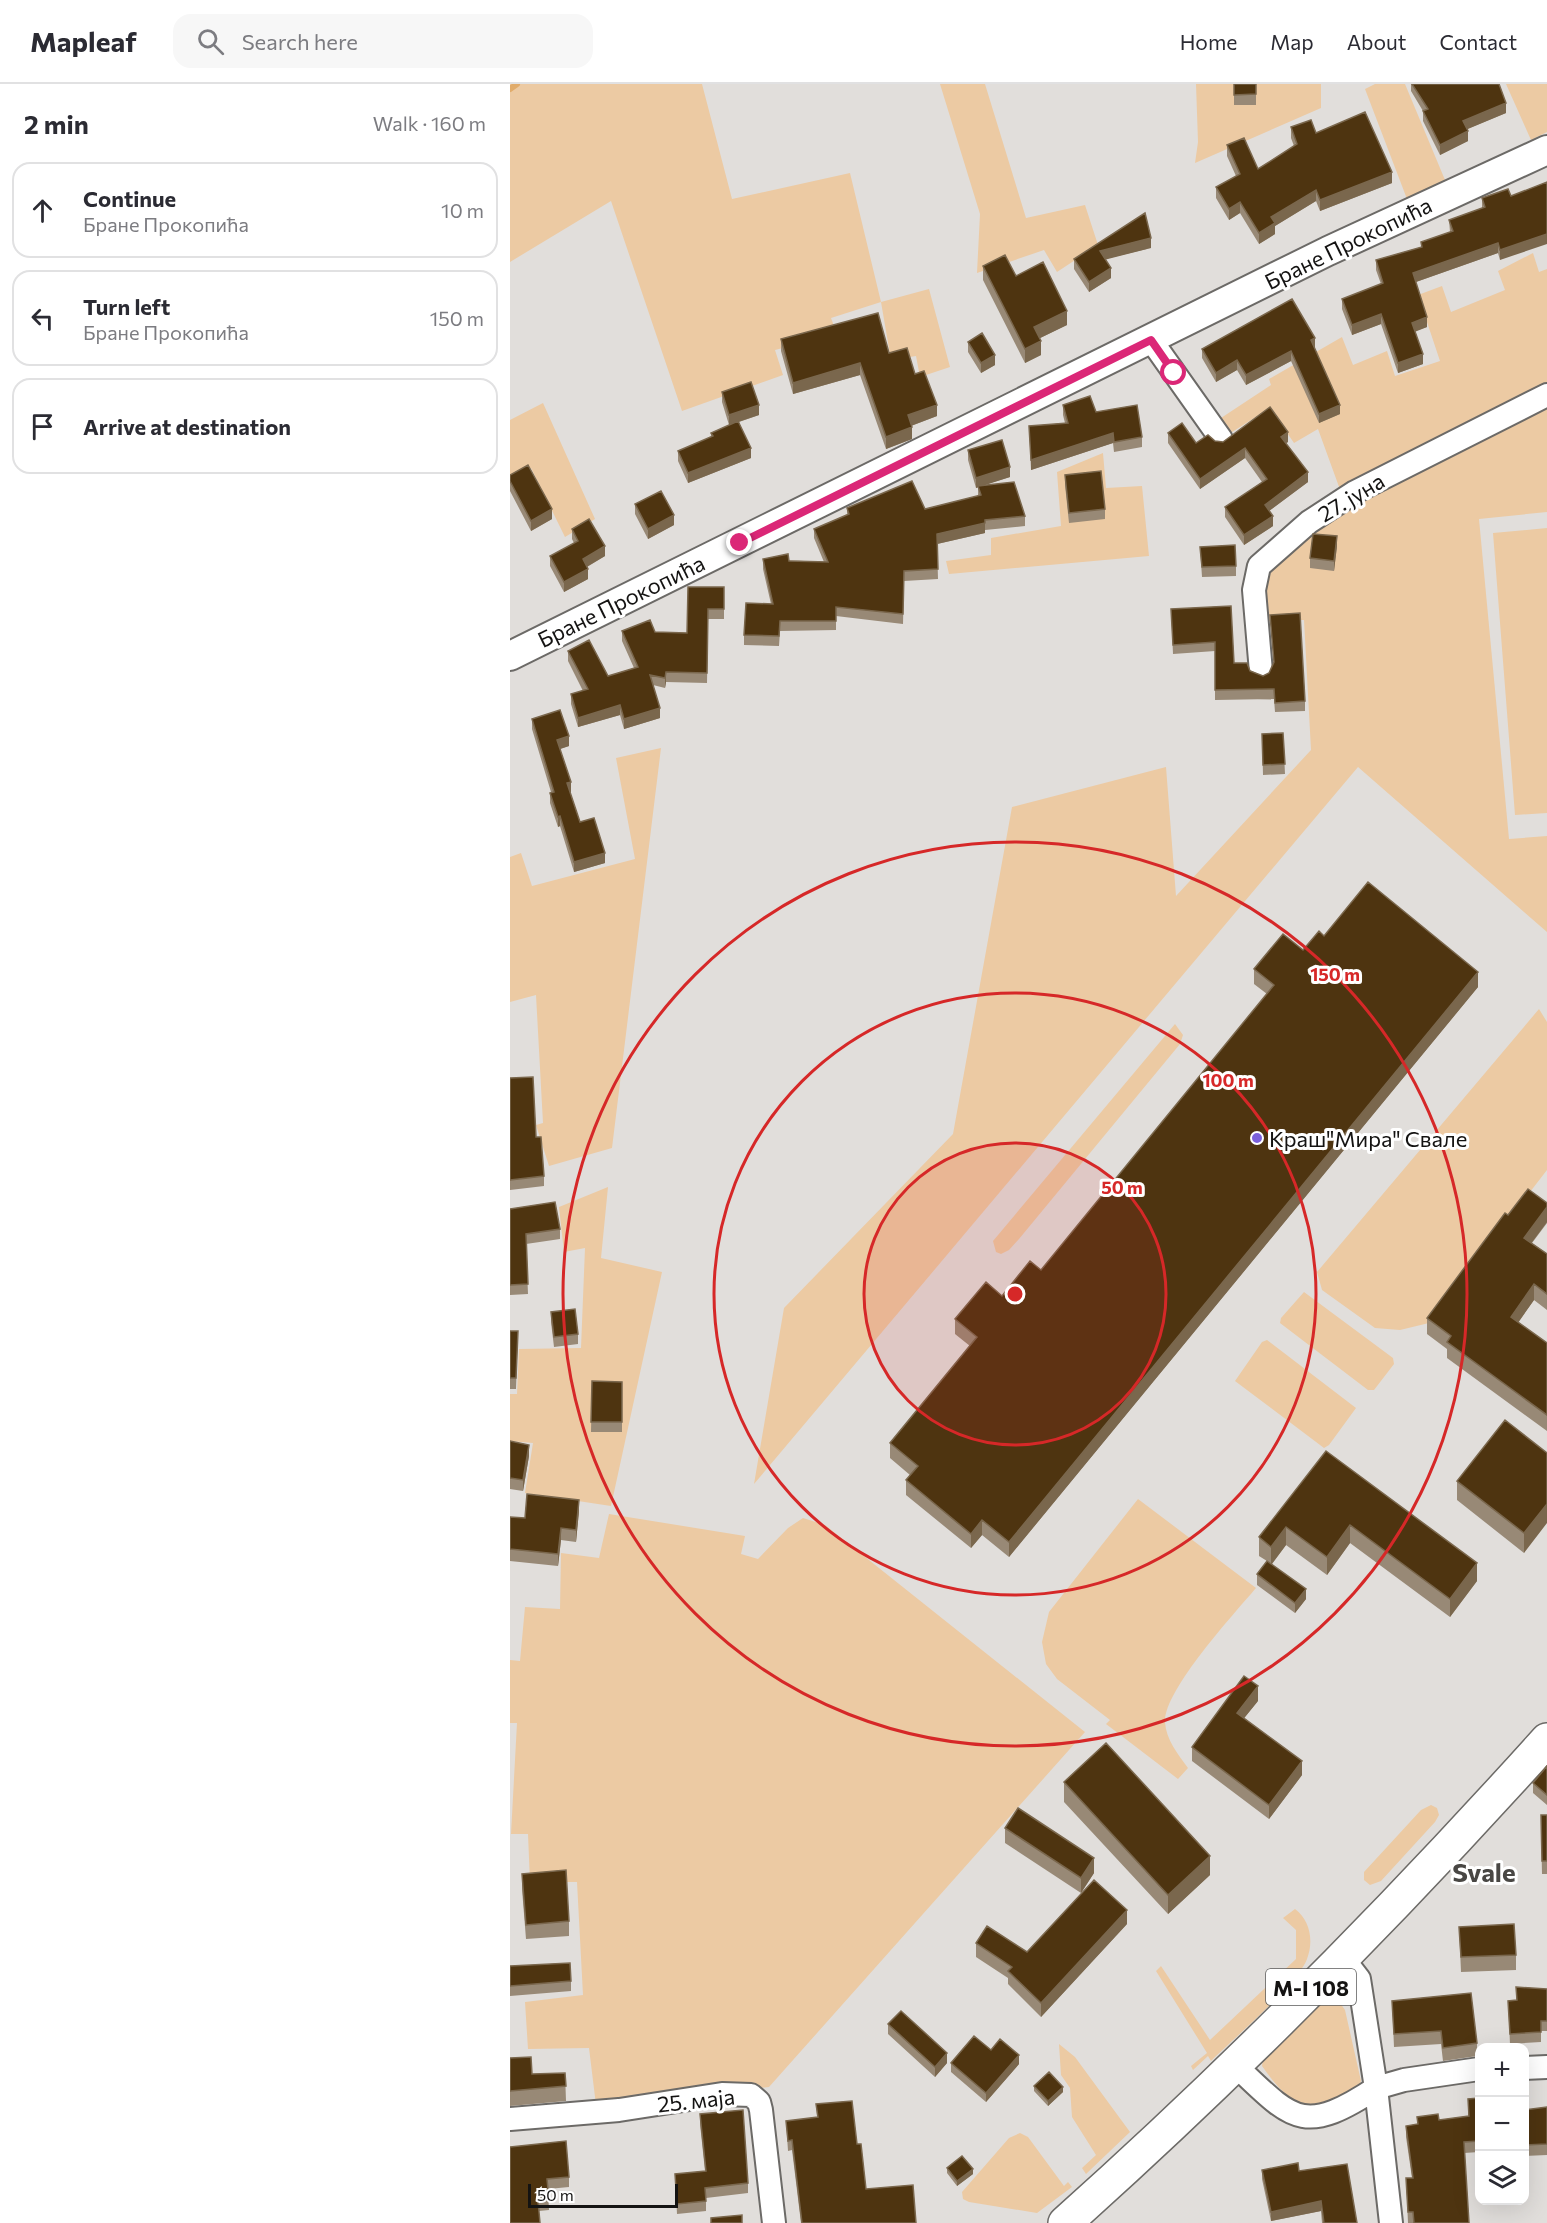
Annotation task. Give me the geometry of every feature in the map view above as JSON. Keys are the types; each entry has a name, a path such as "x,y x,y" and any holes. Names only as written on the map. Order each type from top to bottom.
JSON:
{"main road":[{"name":"M-I 108","path":"1065,2223 1142,2154 1400,1900 1547,1740"}],"street":[{"name":"Бране Прокопића","path":"510,656 1328,251 1547,150"},
{"path":"1151,340 1221,439"},
{"name":"27. јуна","path":"1261,672 1254,590 1259,566 1309,522 1355,492 1547,395"},
{"path":"1342,1957 1359,1979 1376,2088 1391,2223"},
{"path":"1234,2064 1291,2113 1308,2118 1342,2111 1376,2088 1404,2080 1475,2070"},
{"path":"1529,2068 1547,2067"},
{"name":"25. маја","path":"510,2119 619,2110 722,2094 751,2095 759,2102 761,2110 774,2223"}],"shaded area":[{"path":"510,84 702,84 732,199 850,173 881,302 831,318 837,334 775,350 783,375 682,411 611,201 510,262"},
{"path":"940,84 985,84 1026,218 1085,205 1098,245 1057,272 1044,250 977,273 980,214"},
{"path":"1196,84 1321,84 1321,108 1195,163 1198,142"},
{"path":"1375,84 1405,84 1445,180 1407,199 1365,89"},
{"path":"1506,84 1547,84 1547,132 1531,140"},
{"path":"1533,253 1539,272 1547,269 1547,389 1342,495 1318,429 1294,443 1270,408 1229,434 1218,420 1271,385 1269,379 1342,337 1353,365 1387,351 1395,376 1440,361 1418,295 1442,286 1451,312 1505,290 1498,271"},
{"path":"929,289 950,367 920,377 916,356 891,360 881,302"},
{"path":"1547,402 1547,512 1479,519 1509,839 1547,836 1547,932 1358,767 754,1484 784,1308 953,1134 1012,807 1166,767 1176,896 1311,750 1304,620 1263,621 1267,565 1348,507"},
{"path":"543,403 595,519 565,537 531,468 510,480 510,420"},
{"path":"1103,453 1106,488 1142,486 1149,556 949,574 946,561 991,555 991,538 1061,526 1057,472"},
{"path":"1547,528 1547,813 1515,815 1493,533"},
{"path":"661,748 612,1148 549,1166 536,1125 543,1123 536,995 510,1002 510,857 521,853 532,886 635,859 616,758"},
{"path":"1539,1009 1547,1022 1547,1170 1429,1323 1400,1330 1375,1328 1322,1290 1317,1272"},
{"path":"1175,1024 1183,1035 1180,1044 1019,1239 1009,1250 1001,1254 996,1252 993,1241"},
{"path":"608,1187 601,1258 662,1272 611,1506 525,1493 533,1443 510,1441 510,1394 517,1394 519,1349 581,1348 585,1248 564,1252 559,1207"},
{"path":"1304,1292 1393,1358 1394,1364 1374,1390 1368,1390 1280,1323 1281,1318"},
{"path":"1267,1340 1356,1408 1329,1445 1324,1448 1235,1381 1262,1342"},
{"path":"1138,1499 1256,1588 1217,1633 1188,1672 1168,1708 1165,1722 1168,1735 1188,1768 1178,1779 1106,1724 1110,1720 1057,1679 1046,1664 1042,1642 1049,1612"},
{"path":"609,1514 745,1536 741,1554 758,1559 788,1528 803,1518 825,1525 1085,1732 769,2087 596,2105 589,2048 528,2049 525,2002 583,1995 577,1882 530,1882 528,1834 511,1834 517,1723 510,1723 510,1660 520,1661 525,1607 560,1609 561,1553 599,1558"},
{"path":"1431,1805 1437,1808 1439,1815 1435,1822 1381,1881 1370,1885 1364,1880 1364,1872 1421,1810"},
{"path":"1295,1909 1304,1919 1310,1938 1307,1959 1301,1969 1279,1996 1211,2061 1208,2056 1193,2070 1191,2066 1207,2053 1156,1971 1161,1966 1210,2040 1296,1959 1296,1930 1283,1918"},
{"path":"1330,1997 1338,2000 1345,2010 1361,2081 1355,2095 1311,2111 1290,2098 1278,2086 1262,2066 1263,2059 1317,2004"},
{"path":"1059,2044 1075,2057 1130,2132 1086,2174 1082,2168 1096,2155 1072,2117 1070,2088 1061,2075"},
{"path":"1020,2133 1028,2137 1064,2186 1068,2182 1072,2187 1037,2213 969,2202 963,2199 962,2192 1009,2138"}],"building":[{"path":"1234,84 1256,84 1256,94 1234,95"},
{"path":"1412,84 1499,84 1506,103 1463,121 1468,131 1440,145 1423,111 1428,109"},
{"path":"1365,112 1392,172 1320,200 1316,190 1271,217 1275,223 1259,233 1240,202 1229,209 1216,187 1240,174 1227,145 1244,138 1258,169 1297,144 1291,127 1311,120 1316,133"},
{"path":"1547,182 1547,234 1500,250 1498,243 1413,273 1427,317 1412,323 1423,354 1398,363 1381,314 1352,325 1342,299 1383,283 1376,260 1422,247 1421,242 1453,231 1449,220 1485,207 1482,198 1508,189 1511,196"},
{"path":"1145,213 1151,238 1100,251 1111,268 1089,282 1074,259"},
{"path":"1005,255 1016,276 1043,262 1067,311 1034,327 1041,341 1025,349 983,266"},
{"path":"1292,299 1315,338 1311,340 1340,405 1319,414 1291,351 1246,375 1237,360 1216,373 1202,349"},
{"path":"878,313 889,353 907,348 915,374 924,371 937,405 908,415 912,427 886,437 860,363 793,383 781,339"},
{"path":"982,333 995,355 981,363 968,342"},
{"path":"751,382 759,405 729,415 722,392"},
{"path":"1090,396 1096,412 1137,405 1142,437 1114,442 1113,433 1031,460 1029,426 1068,423 1063,405"},
{"path":"1270,407 1288,432 1281,437 1308,472 1265,505 1273,516 1244,535 1225,507 1267,479 1245,448 1200,479 1168,433 1182,423 1196,443 1208,435 1215,441 1223,442"},
{"path":"738,421 751,448 688,473 678,451 713,436 711,433"},
{"path":"1002,440 1010,467 976,478 968,450"},
{"path":"528,465 552,509 531,521 510,481 510,475"},
{"path":"1101,471 1105,509 1069,513 1065,475"},
{"path":"912,481 925,509 981,495 978,486 1014,482 1025,516 985,520 985,523 937,534 938,569 904,571 903,614 836,607 836,621 780,621 779,636 744,635 746,603 773,604 763,559 788,554 789,561 828,562 814,529 849,514 847,508"},
{"path":"661,491 674,515 648,529 635,504"},
{"path":"589,519 605,546 583,559 588,569 564,582 550,556 578,541 572,529"},
{"path":"1313,534 1337,536 1334,561 1310,558"},
{"path":"1235,545 1236,566 1202,567 1200,547"},
{"path":"688,587 724,587 724,609 708,609 707,673 666,672 665,678 650,675 660,708 624,719 620,705 578,718 571,694 588,689 568,651 589,640 608,676 638,667 622,631 650,620 655,632 687,633"},
{"path":"1231,606 1234,663 1247,663 1250,671 1263,676 1269,673 1274,662 1270,615 1300,613 1305,701 1275,703 1274,689 1215,690 1215,642 1173,645 1171,609"},
{"path":"560,710 569,736 557,740 571,782 567,783 580,822 594,818 605,853 574,862 560,816 558,817 550,793 554,792 532,719"},
{"path":"1283,733 1285,764 1263,765 1262,734"},
{"name":"Краш\"Мира\" Свале","path":"1368,882 1478,972 1009,1542 982,1520 971,1534 906,1480 918,1466 890,1443 977,1337 955,1319 986,1282 1002,1296 1030,1261 1041,1270 1274,985 1254,969 1283,934 1303,950 1319,931 1324,936"},
{"path":"533,1077 536,1137 541,1137 544,1176 510,1180 510,1078"},
{"path":"1528,1189 1547,1203 1547,1207 1524,1238 1547,1254 1547,1294 1534,1284 1511,1317 1547,1343 1547,1415 1447,1342 1451,1336 1427,1318 1505,1213 1508,1215"},
{"path":"555,1202 560,1229 526,1234 528,1284 510,1285 510,1209"},
{"path":"575,1309 578,1334 554,1337 551,1312"},
{"path":"510,1331 518,1331 516,1378 510,1378"},
{"path":"592,1381 622,1382 622,1422 591,1422"},
{"path":"1505,1420 1547,1453 1547,1504 1524,1533 1457,1481"},
{"path":"510,1441 529,1445 523,1480 510,1478"},
{"path":"1326,1451 1477,1563 1450,1599 1350,1525 1327,1557 1286,1527 1271,1547 1259,1537"},
{"path":"527,1494 579,1500 576,1530 561,1528 558,1554 510,1549 510,1517 525,1518"},
{"path":"1267,1561 1306,1589 1295,1603 1257,1574"},
{"path":"1244,1676 1258,1686 1237,1713 1302,1761 1269,1805 1192,1747"},
{"path":"1106,1743 1210,1856 1168,1895 1064,1782"},
{"path":"1547,1766 1547,1795 1533,1783"},
{"path":"1018,1808 1094,1858 1081,1878 1005,1828"},
{"path":"1541,1815 1547,1815 1547,1861 1542,1861"},
{"path":"566,1870 569,1921 526,1925 522,1874"},
{"path":"1094,1880 1127,1910 1041,2003 1008,1971 1012,1967 976,1943 987,1926 1027,1952"},
{"path":"1514,1924 1516,1955 1461,1957 1459,1927"},
{"path":"570,1963 571,1981 510,1986 510,1966"},
{"path":"1516,1987 1547,1989 1547,2021 1541,2021 1541,2032 1510,2034 1508,2001 1517,2000"},
{"path":"1471,1993 1477,2043 1443,2048 1441,2031 1394,2034 1392,2001"},
{"path":"901,2011 947,2053 935,2067 888,2024"},
{"path":"974,2036 991,2050 1000,2039 1019,2055 986,2093 951,2063"},
{"path":"531,2057 532,2074 565,2073 566,2086 510,2091 510,2058"},
{"path":"1049,2072 1063,2087 1048,2101 1034,2086"},
{"path":"1475,2098 1475,2141 1464,2142 1469,2223 1414,2223 1413,2212 1408,2212 1406,2178 1413,2178 1406,2126 1418,2124 1417,2117 1438,2114 1439,2120 1469,2116 1468,2099"},
{"path":"852,2101 857,2144 861,2144 866,2189 913,2185 916,2223 802,2223 792,2140 788,2141 786,2121 818,2117 816,2104"},
{"path":"1547,2107 1547,2144 1529,2145 1529,2109"},
{"path":"743,2110 748,2183 705,2188 706,2201 677,2204 675,2174 706,2171 700,2114"},
{"path":"566,2141 569,2177 547,2179 549,2200 538,2201 540,2223 510,2223 510,2147"},
{"path":"962,2156 973,2169 957,2181 947,2168"},
{"path":"1298,2163 1299,2171 1347,2164 1357,2223 1324,2223 1321,2201 1271,2212 1262,2170"},
{"path":"742,2215 742,2223 711,2223 711,2218"}],"waterway":[{"path":"510,89 517,84"}],"place":[{"name":"Краш\"Мира\" Свале","path":"1257,1138"}],"district":[{"name":"Svale","path":"1484,1871"}],"route":[{"path":"740,543 1151,340 1174,373"}]}
